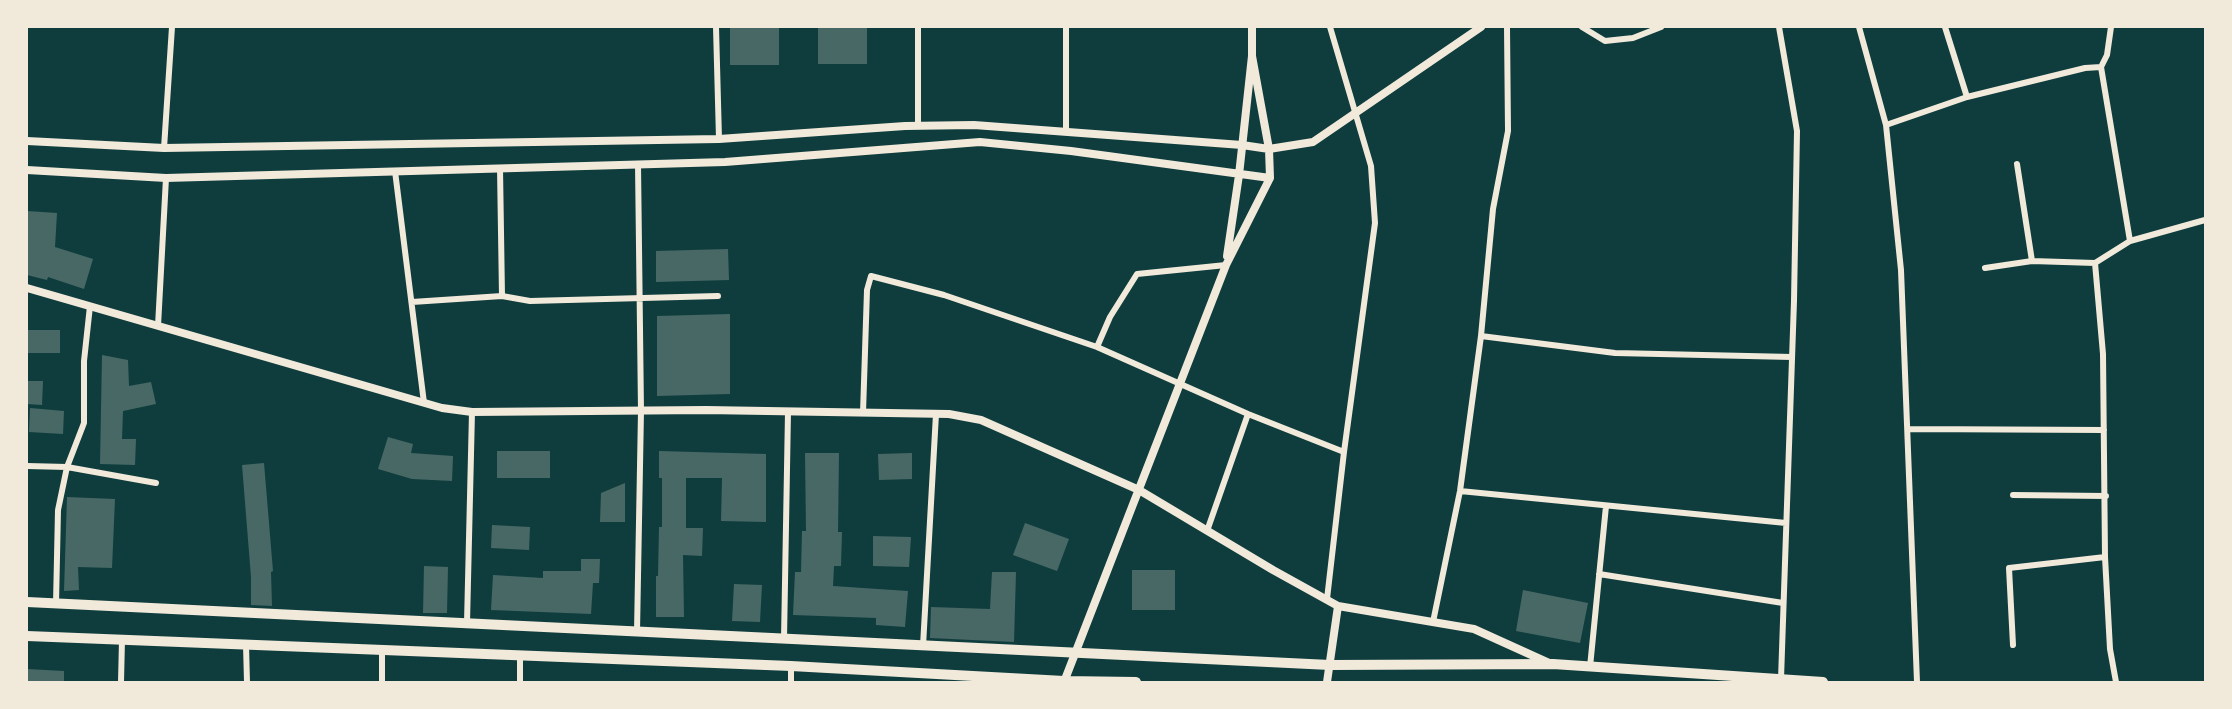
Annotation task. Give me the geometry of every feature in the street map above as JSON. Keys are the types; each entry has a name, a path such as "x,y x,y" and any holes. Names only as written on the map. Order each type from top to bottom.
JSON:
{"main road":[{"path":"27,602 1330,665 1553,664 1823,682"},
{"path":"27,636 791,666 1064,682 1136,682"}],"street":[{"path":"164,148 172,27"},
{"path":"716,27 719,139"},
{"path":"918,27 918,126"},
{"path":"1066,27 1066,131"},
{"path":"1226,265 1252,56 1252,27"},
{"path":"1327,599 1375,223 1371,165 1330,27"},
{"path":"27,141 164,148 719,139 918,126 974,126 1066,131 1269,149 1313,142 1481,27"},
{"path":"1433,622 1460,491 1481,336 1493,209 1508,131 1507,27"},
{"path":"1582,27 1605,41 1633,38 1661,27"},
{"path":"1779,27 1797,131 1792,357 1780,679"},
{"path":"1859,27 1886,125 1901,270 1917,682"},
{"path":"1944,27 1967,97"},
{"path":"2110,27 2106,55 2101,67 2130,241"},
{"path":"1064,682 1226,265 1270,178 1269,149 1252,56"},
{"path":"1886,125 1967,97 2085,68 2101,67"},
{"path":"27,170 166,177 725,162 980,142 1071,151 1270,178"},
{"path":"637,633 641,411 638,164"},
{"path":"2017,164 2032,261"},
{"path":"500,168 502,296"},
{"path":"395,171 424,403"},
{"path":"158,326 166,177"},
{"path":"1984,268 2032,261 2095,263 2130,241 2205,220"},
{"path":"2095,263 2103,354 2105,556 2110,649 2116,682"},
{"path":"1097,347 1110,317 1137,274 1226,265"},
{"path":"863,413 867,291 871,276 944,295 1097,347 1248,414 1344,452"},
{"path":"27,288 442,408 472,412 936,414 981,420 1139,490 1338,606 1474,630 1553,664"},
{"path":"412,303 502,296 530,301 718,296"},
{"path":"56,604 58,510 68,467 84,423 84,361 90,306"},
{"path":"1481,336 1615,353 1792,357"},
{"path":"467,624 472,412"},
{"path":"784,640 788,412"},
{"path":"923,646 936,414"},
{"path":"1207,531 1248,414"},
{"path":"1908,429 2104,430"},
{"path":"27,466 68,467 156,483"},
{"path":"1460,491 1785,523"},
{"path":"2013,495 2106,496"},
{"path":"1590,667 1606,506"},
{"path":"2013,645 2009,568 2105,556"},
{"path":"1599,574 1783,603"},
{"path":"1327,682 1338,606"},
{"path":"121,682 122,640"},
{"path":"246,645 247,682"},
{"path":"382,650 382,682"},
{"path":"520,655 520,682"},
{"path":"791,666 791,682"}],"building":[{"path":"730,27 779,27 779,65 730,65"},
{"path":"818,27 867,27 867,64 818,64"},
{"path":"27,211 57,213 55,247 93,259 84,289 48,277 47,280 27,275"},
{"path":"728,249 729,280 656,282 656,251"},
{"path":"730,314 730,394 657,396 657,316"},
{"path":"28,330 60,330 60,353 28,353"},
{"path":"102,355 128,360 129,386 151,382 156,404 123,411 122,439 136,439 135,465 100,464"},
{"path":"27,381 43,381 42,405 27,404"},
{"path":"30,408 64,411 63,434 29,432"},
{"path":"388,437 413,444 411,453 453,456 452,481 412,479 378,469"},
{"path":"497,451 550,451 550,478 497,478"},
{"path":"659,451 766,454 766,522 721,521 722,478 686,478 686,528 703,528 702,556 683,555 684,617 656,617 659,527 662,527 662,478 659,478"},
{"path":"805,453 839,453 838,532 842,532 841,566 834,566 833,586 908,591 905,627 876,625 876,618 793,615 795,572 801,572 802,531 806,531"},
{"path":"912,453 912,479 879,480 878,454"},
{"path":"264,463 273,571 271,572 272,606 251,605 242,465"},
{"path":"625,483 625,522 600,522 601,493"},
{"path":"67,497 115,499 112,568 78,567 79,590 64,591"},
{"path":"1025,523 1069,539 1057,571 1013,555"},
{"path":"492,525 530,527 529,550 491,548"},
{"path":"873,536 911,537 909,567 873,566"},
{"path":"581,559 600,559 599,583 593,583 591,614 491,610 493,575 543,578 543,571 581,571"},
{"path":"424,566 448,567 447,613 423,613"},
{"path":"1132,570 1175,570 1175,610 1132,610"},
{"path":"992,572 1016,572 1014,642 930,638 931,607 990,609"},
{"path":"734,584 762,585 760,622 732,621"},
{"path":"1523,590 1588,603 1580,643 1516,631"},
{"path":"27,669 64,671 64,682 27,682"}]}
